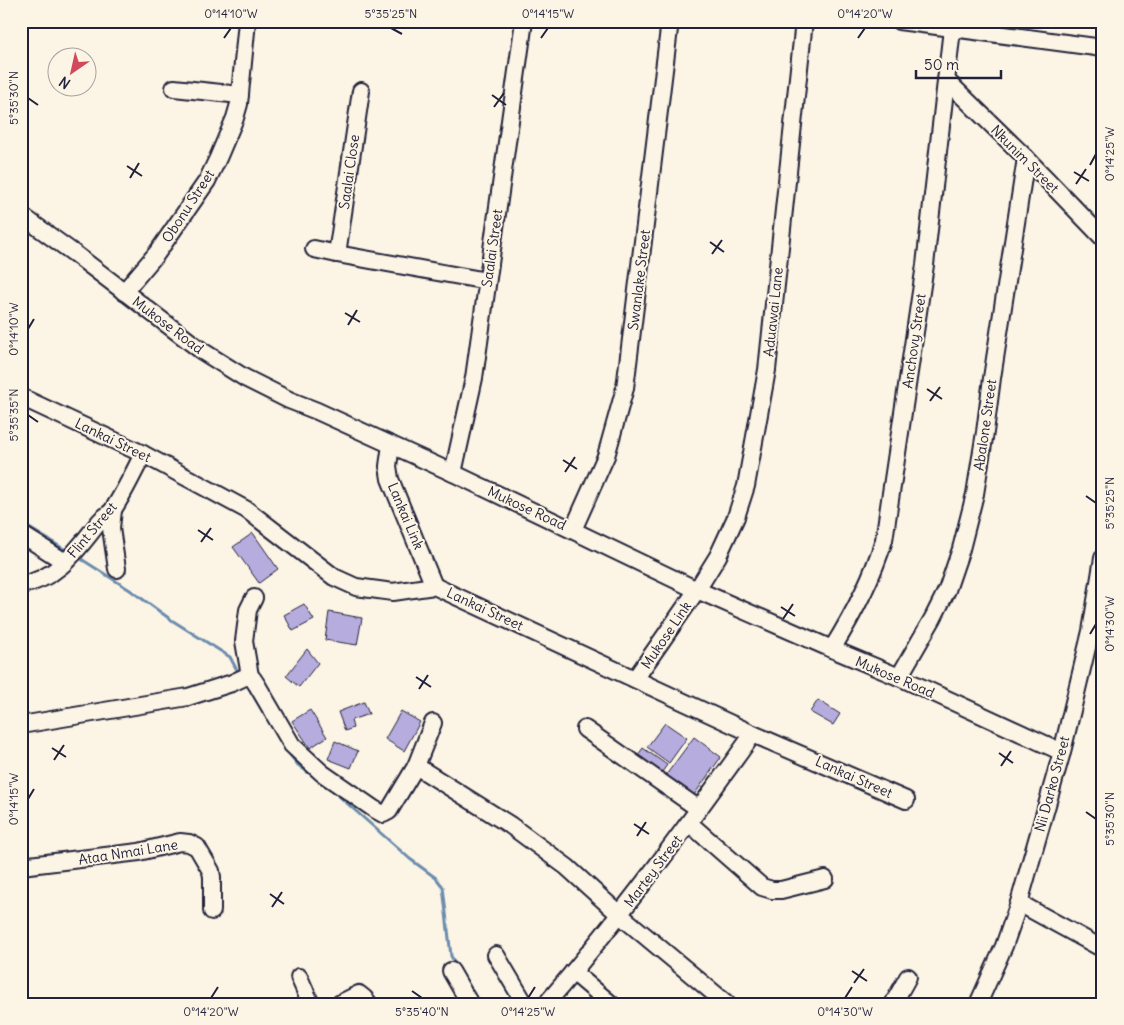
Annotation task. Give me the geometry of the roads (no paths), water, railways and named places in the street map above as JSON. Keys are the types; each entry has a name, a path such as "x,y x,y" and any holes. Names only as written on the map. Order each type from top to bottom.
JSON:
{"street":[{"name":"Obonu Street","path":"124,292 158,253 207,181 235,118 240,94 247,21"},
{"name":"Saalai Street","path":"454,473 474,378 524,21"},
{"name":"Swanlake Street","path":"573,530 606,456 626,388 670,21"},
{"name":"Aduawai Lane","path":"697,590 718,556 728,535 736,518 746,486 767,370 804,21"},
{"path":"898,21 954,25 1103,48"},
{"name":"Anchovy Street","path":"832,649 864,592 884,540 925,266 954,25"},
{"name":"Nkunim Street","path":"946,80 1026,158 1103,238"},
{"path":"174,88 240,94"},
{"name":"Saalai Close","path":"337,254 361,91"},
{"name":"Abalone Street","path":"899,677 947,590 961,549 975,494 1026,158"},
{"name":"Mukose Road","path":"21,215 202,351 245,378 289,400 454,473 697,590 899,677 1062,752"},
{"path":"314,248 337,254 487,281"},
{"name":"Lankai Street","path":"21,397 143,454 247,510 334,577 356,587 393,592 434,586 754,734 906,800"},
{"name":"Lankai Link","path":"391,445 388,466 390,479 434,586"},
{"name":"Flint Street","path":"21,585 51,575 81,546 102,519 113,510 143,454"},
{"path":"113,510 112,528 117,569"},
{"path":"21,534 65,562"},
{"name":"Nii Darko Street","path":"978,1004 1004,946 1019,903 1097,635 1103,558"},
{"name":"Mukose Link","path":"635,680 697,590"},
{"path":"242,679 248,610 254,598"},
{"path":"21,724 188,697 242,679 253,679 292,745 322,773 383,814 389,811 416,766 433,723"},
{"path":"586,729 699,809"},
{"name":"Martey Street","path":"546,1004 620,914 754,734"},
{"path":"416,766 510,825 566,867 726,1004"},
{"path":"689,823 762,887 781,890 825,879"},
{"name":"Ataa Nmai Lane","path":"21,866 139,852 180,842 189,843 197,847 210,871 212,877 212,911"},
{"path":"1019,903 1103,949"},
{"path":"496,955 525,1004"},
{"path":"450,971 470,1004"},
{"path":"573,972 611,1004"},
{"path":"300,977 311,1004"},
{"path":"893,1004 908,977"},
{"path":"339,1004 359,994 368,1004"}],"waterway":[{"path":"21,523 69,552"},
{"path":"78,557 230,657 239,674"},
{"path":"246,683 263,712"},
{"path":"287,751 298,765 332,790 410,859 436,878 443,887 451,956 458,969"}]}
